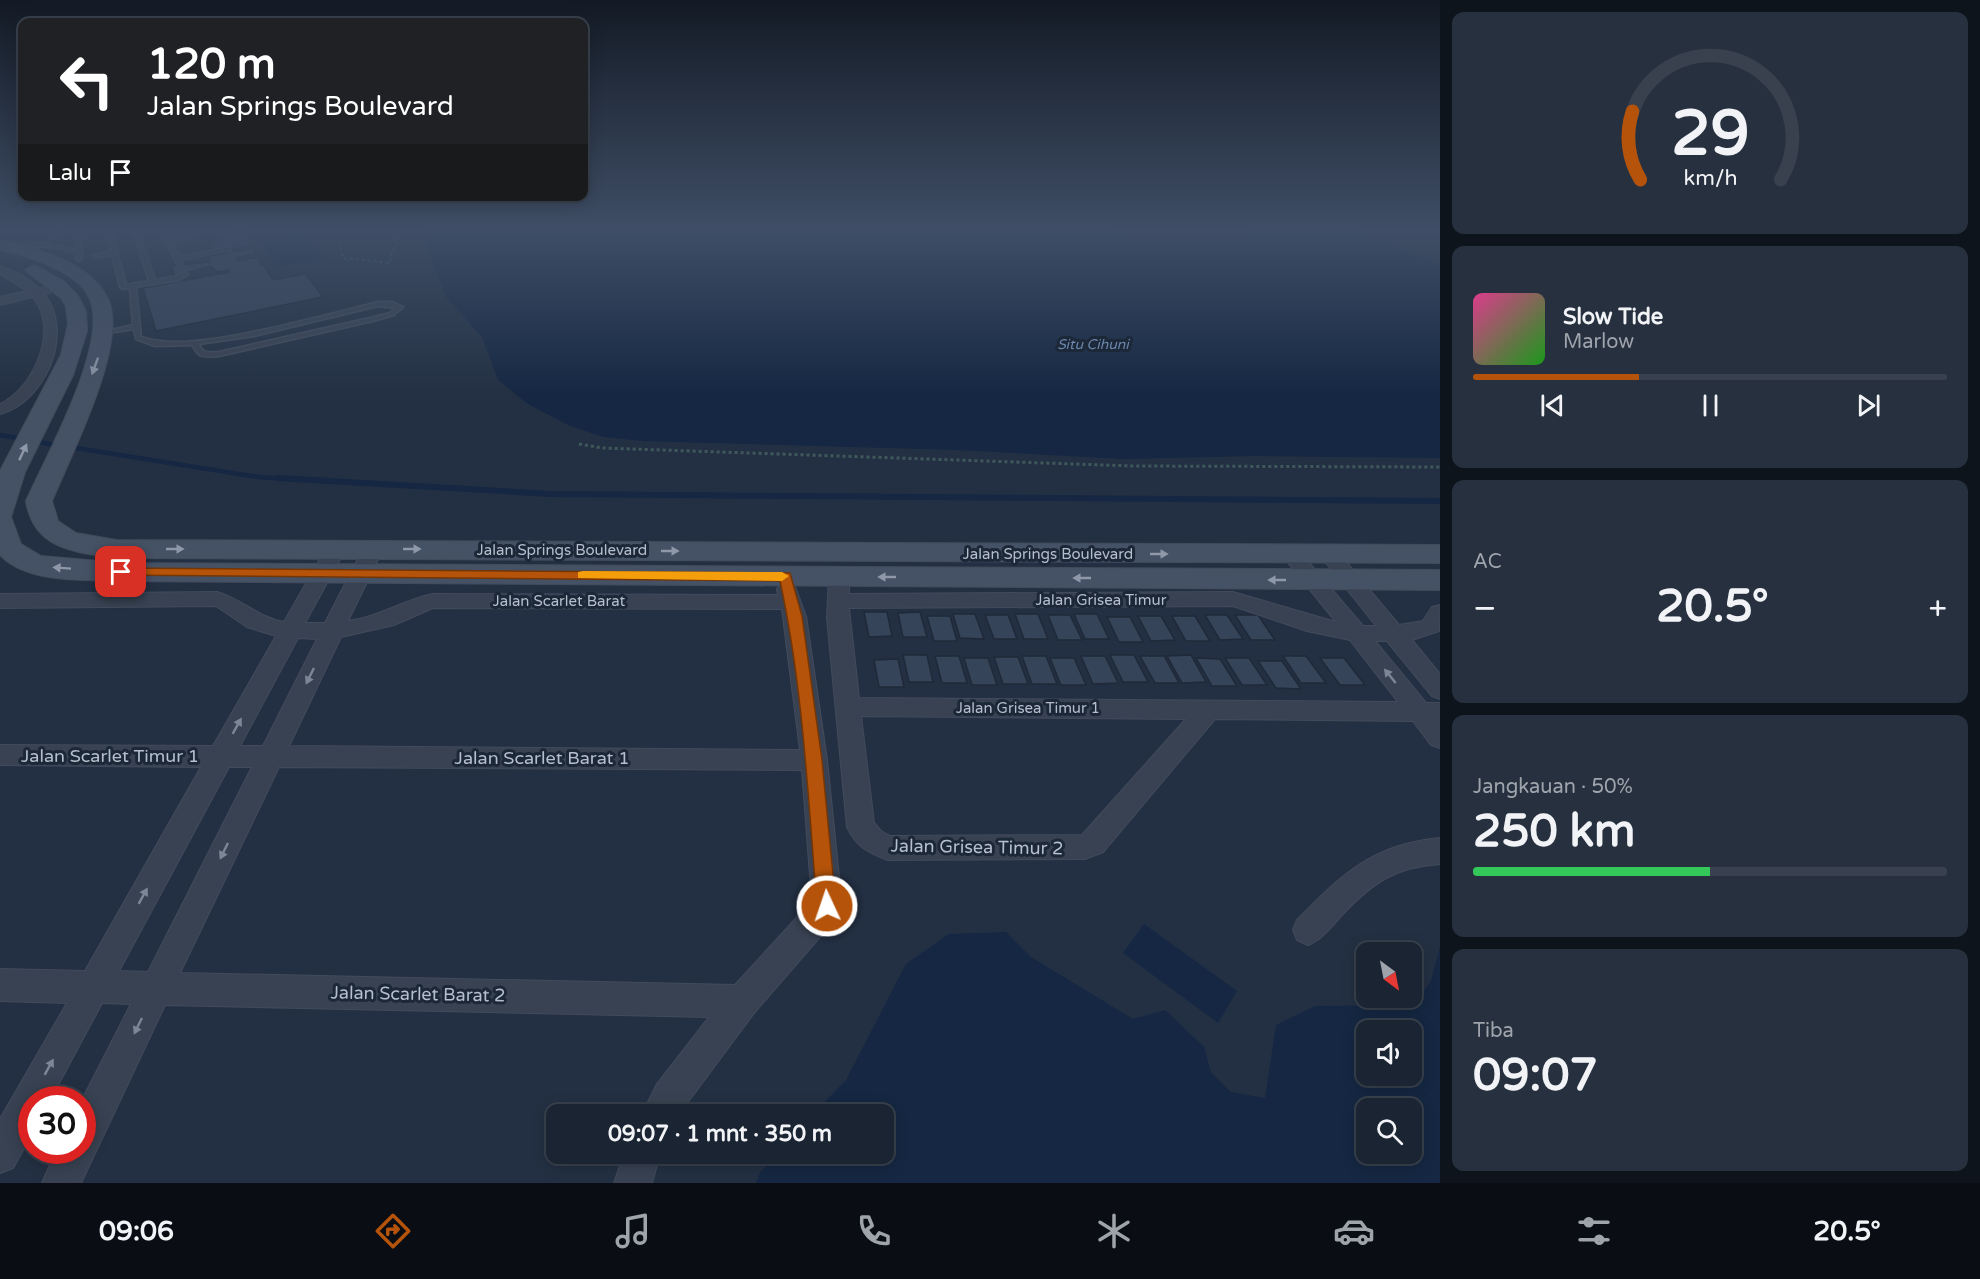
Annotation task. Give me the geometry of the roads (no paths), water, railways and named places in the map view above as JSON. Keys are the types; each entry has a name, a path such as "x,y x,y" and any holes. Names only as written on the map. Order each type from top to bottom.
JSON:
{"main road":[{"name":"Jalan Springs Boulevard","path":"86,286 99,299 104,333 96,365 39,501 42,520 63,540 76,543 116,549 328,561 360,574 788,589 1440,580"},
{"name":"Jalan Springs Boulevard","path":"59,287 74,305 78,330 72,354 37,420 2,503 3,538 12,552 25,560 48,567 121,572 328,561 373,549 1440,554"}],"street":[{"path":"3,409 26,395 47,357 52,338 49,311 38,292 28,286"},
{"path":"0,301 59,287"},
{"path":"96,1111 373,549"},
{"path":"1292,555 1357,634 1429,712 1440,738"},
{"path":"1330,555 1440,690"},
{"path":"0,1155 328,561"},
{"path":"665,1104 742,1001 827,906 814,760 795,616 788,589"},
{"name":"Jalan Scarlet Barat","path":"0,601 217,599 226,601 262,624 291,629 333,630 365,627 388,619 418,604 433,601 788,589"},
{"path":"839,589 838,618 848,707"},
{"name":"Jalan Grisea Timur","path":"839,589 1233,599 1268,608 1314,626 1357,634 1415,632 1431,626 1440,612"},
{"name":"Jalan Grisea Timur 1","path":"848,707 1429,712"},
{"name":"Jalan Grisea Timur 2","path":"848,707 861,827 871,840 888,848 1084,847 1093,843 1209,710"},
{"name":"Jalan Scarlet Timur 1","path":"0,755 271,757"},
{"name":"Jalan Scarlet Barat 1","path":"271,757 814,760"},
{"path":"1308,930 1360,876 1390,860 1419,851 1440,850"},
{"name":"Jalan Scarlet Barat 2","path":"0,985 742,1001"},
{"path":"61,1183 70,1164"},
{"path":"633,1183 639,1164"}],"lane":[{"path":"123,286 137,286"},
{"path":"133,287 138,338 153,345 196,345 378,304 392,304 400,307 392,314 371,320 219,354 204,355 198,351 196,345"},
{"path":"104,333 138,326"}],"water":[{"name":"Situ Cihuni","path":"442,286 1440,286 1440,458 1256,456 1123,459 958,450 643,441 603,437 568,425 528,404 498,380 482,337 447,298"},
{"path":"1144,924 1237,991 1218,1023 1123,953"},
{"path":"1006,932 1031,957 1133,1019 1165,1010 1204,1047 1211,1072 1231,1092 1265,1098 1276,1025 1315,1006 1422,1008 1422,994 1431,981 1440,947 1440,1183 756,1183 760,1173 768,1164 894,1164 894,1104 823,1104 846,1080 906,964 949,934"}],"waterway":[{"path":"0,435 24,439"},
{"path":"34,441 59,446"},
{"path":"70,447 258,477 304,480"},
{"path":"278,478 551,494 1440,501"}]}
